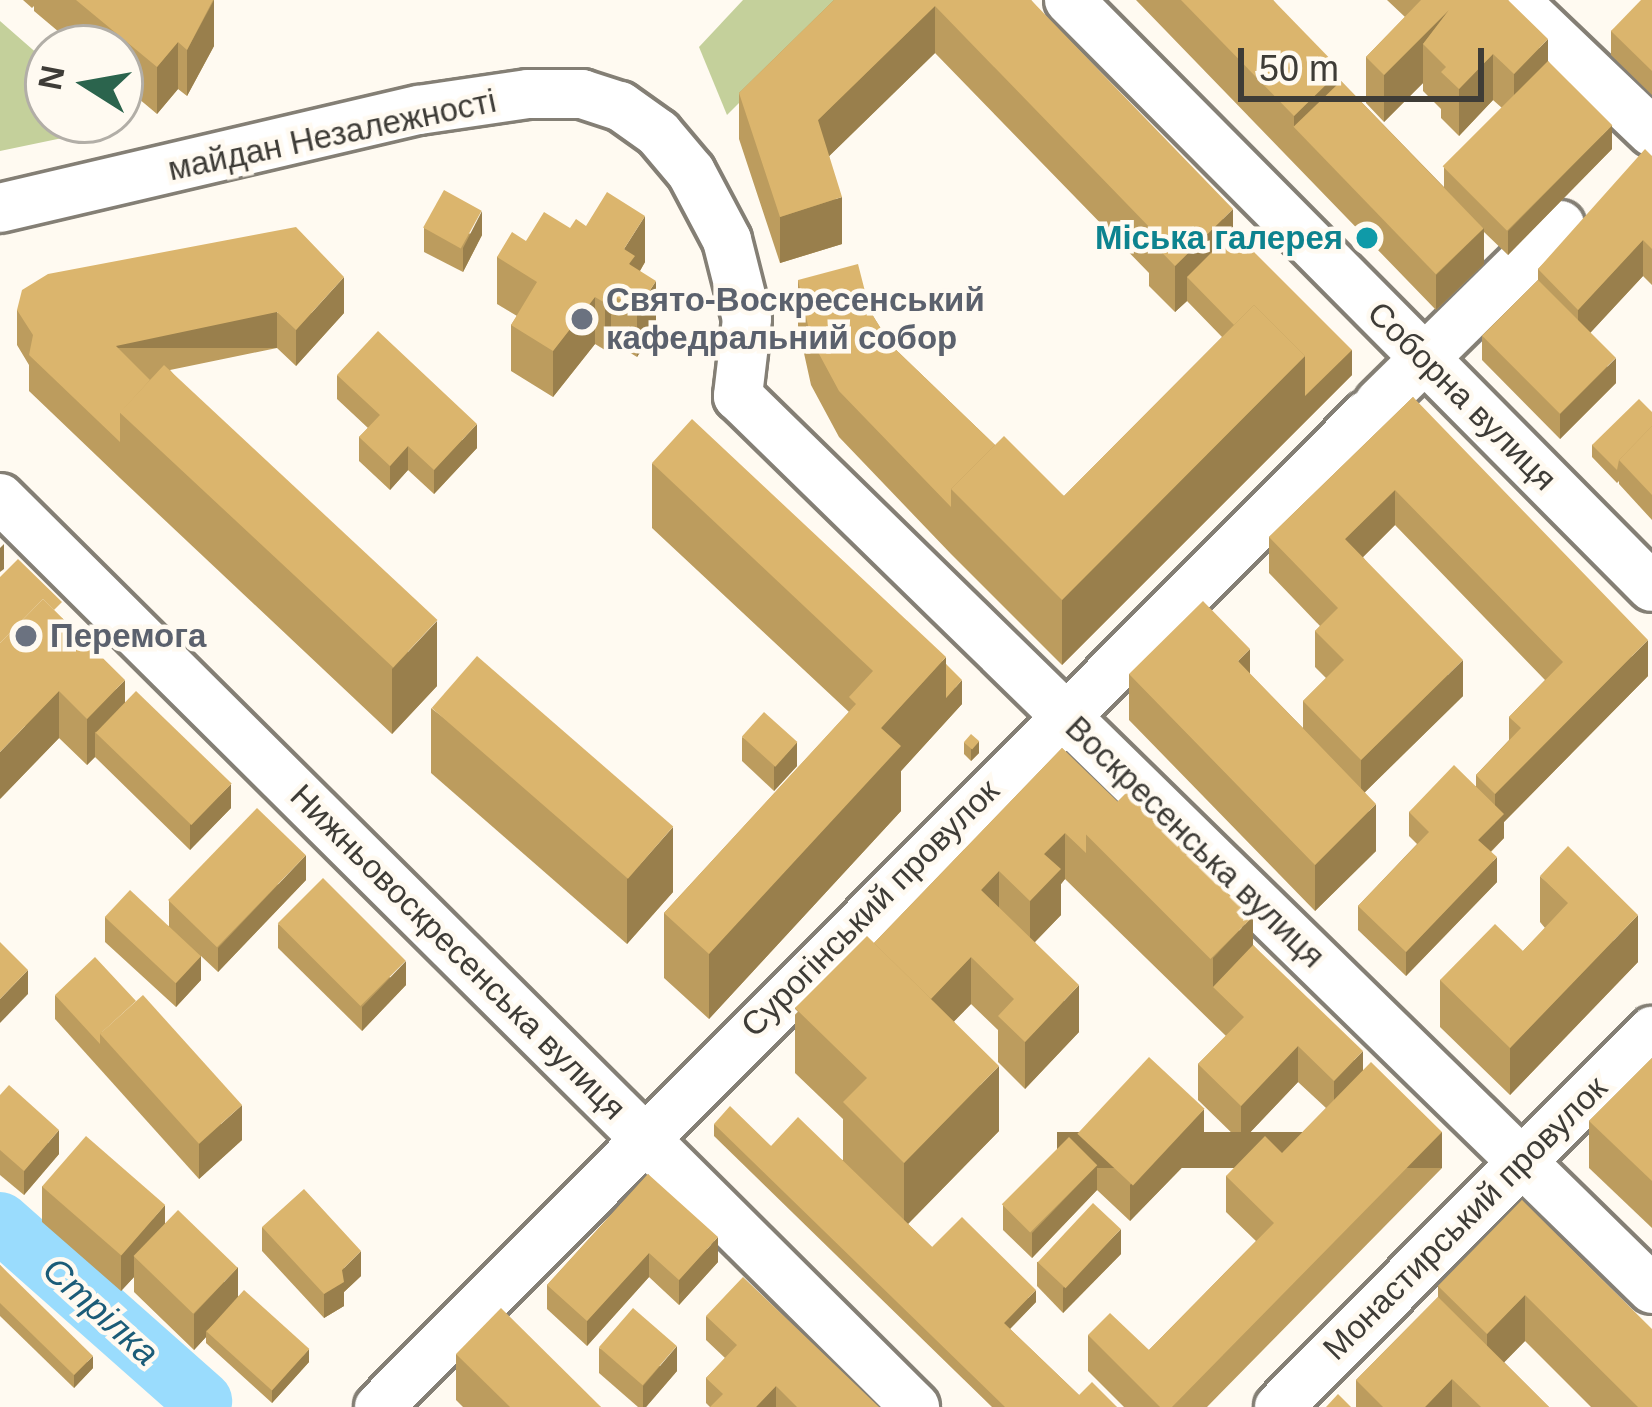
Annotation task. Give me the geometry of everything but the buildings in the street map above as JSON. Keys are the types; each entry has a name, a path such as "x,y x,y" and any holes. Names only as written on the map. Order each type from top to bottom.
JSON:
{"street":[{"name":"Соборна вулиця","path":"1069,0 1652,587"},
{"path":"1514,0 1648,140"},
{"name":"майдан Незалежності","path":"0,208 418,110 582,94 620,106 658,133 691,172 727,239 747,320 738,396"},
{"name":"Сурогінський провулок","path":"379,1407 1064,713 1561,225"},
{"name":"Воскресенська вулиця","path":"738,396 1652,1289"},
{"name":"Нижньовоскресенська вулиця","path":"0,498 915,1407"},
{"name":"Монастирський провулок","path":"1279,1407 1312,1386 1652,1031"}],"green space":[{"path":"743,0 842,0 727,115 699,47"},
{"path":"0,21 24,42 24,144 34,144 0,151"}],"waterway":[{"name":"Стрілка","path":"0,1222 202,1401"}],"place":[{"name":"Міська галерея","path":"1367,238"},
{"name":"Свято-Воскресенський кафедральний собор","path":"582,319"},
{"name":"Перемога","path":"26,636"}]}
